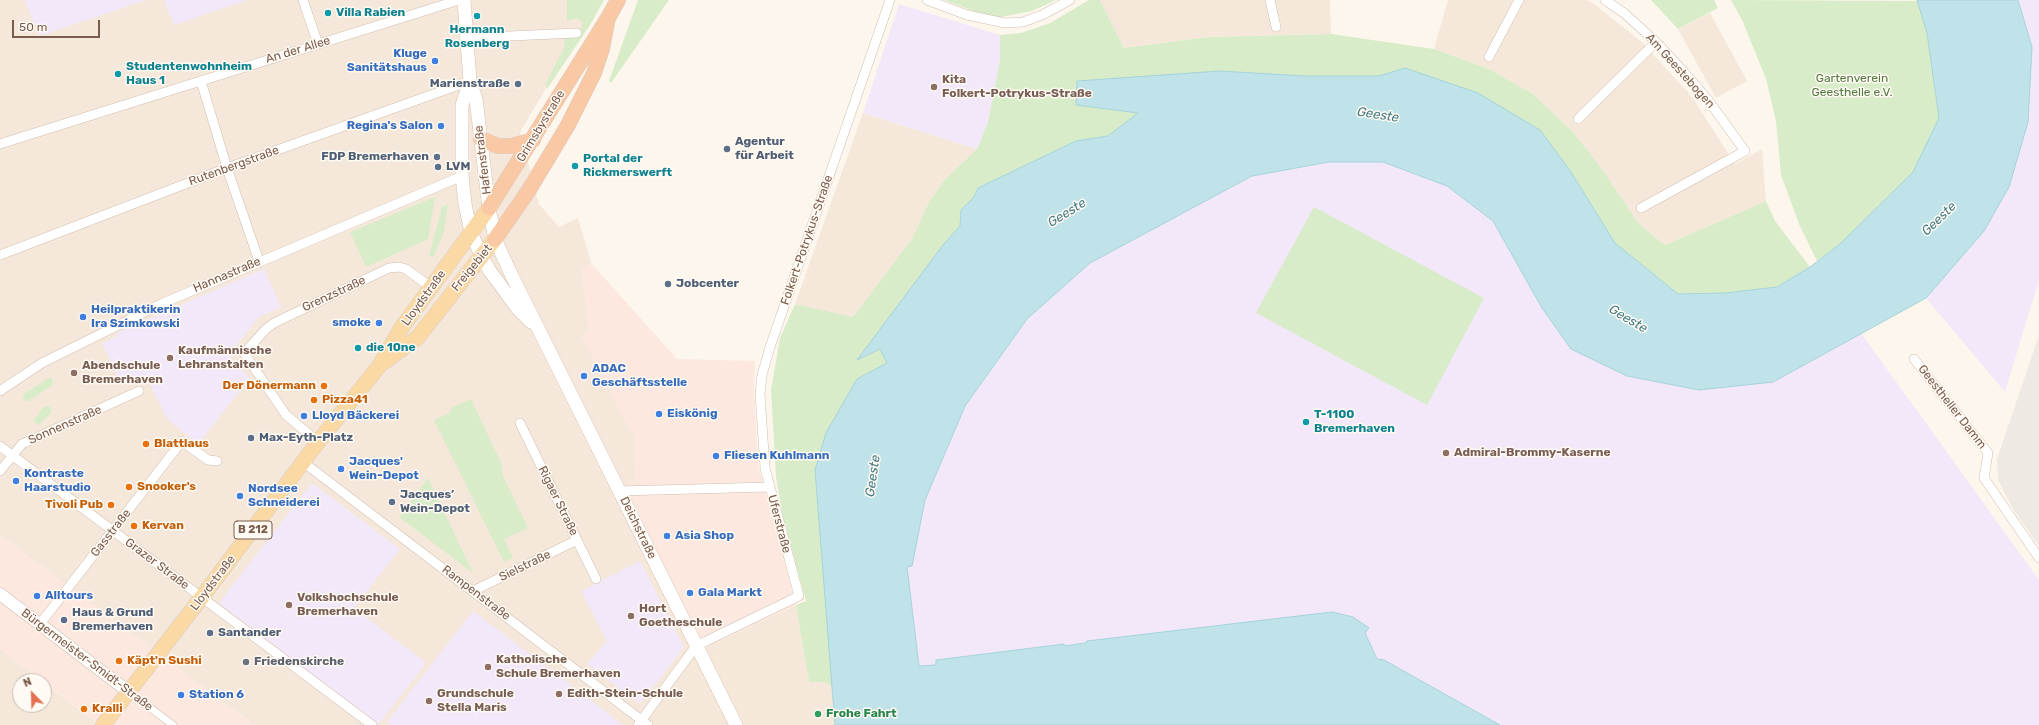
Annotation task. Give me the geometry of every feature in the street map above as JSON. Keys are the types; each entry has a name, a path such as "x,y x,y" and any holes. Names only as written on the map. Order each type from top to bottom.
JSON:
{"highway":[{"name":"Grimsbystraße","path":"489,208 533,140 618,0"},
{"name":"Grimsbystraße","path":"495,239 530,190 568,125 594,73 602,49 608,18"},
{"path":"482,139 498,146 511,146 533,140"}],"main road":[{"name":"Hafenstraße","path":"464,0 470,81 476,99 482,139 489,208 495,239"},
{"name":"Hafenstraße","path":"470,81 462,105 462,176 465,204 471,232"},
{"name":"Grimsbystraße","path":"471,232 489,208"},
{"name":"Deichstraße","path":"471,232 482,258 517,308 540,332"},
{"name":"Lloydstraße","path":"103,725 202,598 318,442 380,365 395,337 432,288 471,232"},
{"name":"Freigebiet","path":"448,298 482,258 495,239"},
{"name":"Deichstraße","path":"495,239 508,270 736,725"},
{"name":"Lloydstraße","path":"380,365 418,337 448,298"}],"street":[{"path":"303,0 318,44"},
{"name":"An der Allee","path":"0,144 459,0"},
{"name":"Folkert-Potrykus-Straße","path":"769,487 765,468 760,394 766,360 890,0"},
{"path":"926,0 967,15 1004,23 1023,22 1042,15 1070,0"},
{"path":"1270,0 1276,27"},
{"path":"1489,57 1519,0"},
{"name":"Am Geestebogen","path":"1605,0 1624,13 1656,42 1708,100 1744,151 1641,208"},
{"path":"466,38 577,33"},
{"path":"1578,119 1656,42"},
{"path":"201,81 227,168 259,261"},
{"name":"Rutenbergstraße","path":"0,255 227,168 470,81"},
{"name":"Hannastraße","path":"0,391 42,363 161,304 259,261 462,176"},
{"name":"Grenzstraße","path":"318,442 286,415 244,353 266,329 274,323 389,268 399,267 406,269 432,288"},
{"name":"Geestheller Damm","path":"1914,359 1988,453 1984,478 2039,558"},
{"name":"Sonnenstraße","path":"0,471 22,444 139,391"},
{"name":"Rigaer Straße","path":"520,423 596,579"},
{"name":"Gasstraße","path":"40,624 182,441 208,460 217,461"},
{"name":"Grazer Straße","path":"0,446 372,725"},
{"name":"Rampenstraße","path":"303,462 473,591 642,723"},
{"name":"Uferstraße","path":"619,491 769,487 799,596 696,646"},
{"name":"Sielstraße","path":"473,591 577,540"},
{"name":"Bürgermeister-Smidt-Straße","path":"0,594 173,725"},
{"path":"642,723 696,646"}],"shaded area":[{"path":"0,0 599,0 520,132 539,204 559,227 578,218 591,263 582,270 589,330 582,336 631,431 634,433 636,480 705,648 796,605 809,682 825,682 833,687 835,725 254,725 0,535"},
{"path":"24,0 146,0 40,36"},
{"path":"164,0 247,0 174,25"},
{"path":"1100,0 1330,0 1331,34 1208,37 1124,48"},
{"path":"1448,0 1587,0 1594,4 1643,43 1692,97 1735,164 1762,149 1766,201 1665,245 1639,224 1602,169 1573,132 1533,94 1489,69 1434,49"},
{"path":"2018,0 2039,0 2039,280 2005,392 1926,298 1984,231 2032,47"},
{"name":"Kita Folkert-Potrykus-Straße","path":"899,4 1000,35 1000,60 988,122 977,149 863,113"},
{"path":"1710,13 1747,81 1716,98 1678,29"},
{"path":"863,113 977,149 945,179 928,204 912,239 853,318 795,304"},
{"name":"Admiral-Brommy-Kaserne","path":"1329,162 1383,162 1447,186 1493,221 1542,308 1571,348 1773,382 1861,333 2039,580 2039,725 1500,725 1384,660 1377,659 1365,633 1369,628 1087,642 1064,646 1063,644 936,660 937,665 919,666 907,567 912,566 925,500 965,406 1027,319 1090,263 1252,176"},
{"path":"591,263 677,359 755,361 754,390 758,465 796,605 705,648 624,492 635,480 634,433 631,431 581,336 589,330 582,270"},
{"name":"Kaufmännische Lehranstalten","path":"264,269 281,307 258,318 229,355 250,378 198,444 167,419 146,376 121,384 102,343 116,337 117,333 132,326"},
{"path":"2039,335 2039,546 2013,509 1998,480 1997,459"},
{"name":"Volkshochschule Bremerhaven","path":"312,483 400,549 354,608 426,663 378,725 219,603"},
{"path":"0,535 254,725 100,725 52,689 52,673 32,673 0,649"},
{"name":"Hort Goetheschule","path":"640,561 684,647 640,704 587,664 607,641 581,591"},
{"name":"Katholische Schule Bremerhaven","path":"473,611 623,725 390,725 387,722"},
{"path":"0,649 32,673 12,673 12,713 52,713 52,689 100,725 0,725"}],"green space":[{"path":"567,0 604,0 590,25 547,89 546,83 564,48 565,37 579,34 583,22 577,18 567,21"},
{"path":"638,0 669,0 611,83 609,81"},
{"path":"944,0 1056,0 1032,11 1001,17 986,16"},
{"path":"1089,0 1100,0 1124,48 1208,37 1331,34 1434,49 1489,69 1533,94 1573,132 1602,169 1639,224 1665,245 1766,201 1775,221 1810,267 1777,287 1725,293 1678,294 1615,243 1569,169 1405,68 1379,76 1304,76 1076,105 1139,113 1108,136 1076,141 978,188 974,197 961,210 960,226 943,245 858,359 880,349 887,363 857,379 815,470 833,687 825,682 809,682 796,605 806,601 783,518 776,477 771,390 780,338 795,304 853,317 912,239 928,204 945,179 977,149 988,122 1000,60 1000,35 1021,33 1050,23"},
{"path":"1651,0 1714,0 1718,8 1678,29"},
{"name":"Gartenverein Geesthelle e.V.","path":"1731,0 1918,1 1927,33 1939,119 1913,172 1841,243 1817,261 1799,224 1781,175 1776,121 1766,79 1743,22"},
{"path":"435,197 428,239 366,267 350,232"},
{"path":"448,204 444,232 433,257 429,256 442,207"},
{"path":"1314,207 1484,298 1427,405 1256,313"},
{"path":"50,377 53,382 51,386 29,401 23,400 24,394"},
{"path":"471,399 502,465 503,476 528,528 504,539 513,558 504,562 434,420 450,413 452,407"},
{"path":"48,406 51,408 51,413 40,424 36,424 34,419 44,407"},
{"path":"428,478 473,573 399,517"}],"water":[{"name":"Geeste","path":"1917,0 2018,0 2032,47 2028,122 2009,187 1984,231 1926,298 1773,382 1699,390 1627,376 1571,349 1542,308 1493,221 1447,186 1383,162 1329,162 1252,176 1090,263 1027,319 965,406 925,500 912,566 907,567 919,666 936,665 936,660 1064,644 1064,646 1086,643 1087,641 1332,612 1353,617 1369,628 1365,633 1377,659 1384,660 1500,725 835,725 815,470 826,433 857,379 887,363 880,349 857,360 943,245 960,226 961,210 974,197 978,188 1076,141 1108,136 1138,113 1076,105 1077,81 1220,71 1304,76 1379,76 1405,68 1478,93 1540,130 1569,169 1615,243 1678,294 1725,293 1777,287 1810,267 1841,243 1913,172 1939,118 1927,33"}],"place":[{"name":"Villa Rabien","path":"328,13"},
{"name":"Hermann Rosenberg","path":"477,16"},
{"name":"Kluge Sanitätshaus","path":"435,61"},
{"name":"Studentenwohnheim Haus 1","path":"118,74"},
{"name":"Marienstraße","path":"518,84"},
{"name":"Kita Folkert-Potrykus-Straße","path":"934,87"},
{"name":"Regina's Salon","path":"441,126"},
{"name":"Agentur für Arbeit","path":"727,149"},
{"name":"FDP Bremerhaven","path":"437,157"},
{"name":"Portal der Rickmerswerft","path":"575,166"},
{"name":"LVM","path":"438,167"},
{"name":"Jobcenter","path":"668,284"},
{"name":"Heilpraktikerin Ira Szimkowski","path":"83,317"},
{"name":"smoke","path":"379,323"},
{"name":"die 10ne","path":"358,348"},
{"name":"Kaufmännische Lehranstalten","path":"170,358"},
{"name":"Abendschule Bremerhaven","path":"74,373"},
{"name":"ADAC Geschäftsstelle","path":"584,376"},
{"name":"Der Dönermann","path":"324,386"},
{"name":"Pizza41","path":"314,400"},
{"name":"Eiskönig","path":"659,414"},
{"name":"Lloyd Bäckerei","path":"304,416"},
{"name":"T-1100 Bremerhaven","path":"1306,422"},
{"name":"Max-Eyth-Platz","path":"251,438"},
{"name":"Blattlaus","path":"146,444"},
{"name":"Admiral-Brommy-Kaserne","path":"1446,453"},
{"name":"Fliesen Kuhlmann","path":"716,456"},
{"name":"Jacques' Wein-Depot","path":"341,469"},
{"name":"Kontraste Haarstudio","path":"16,481"},
{"name":"Snooker's","path":"129,487"},
{"name":"Nordsee Schneiderei","path":"240,496"},
{"name":"Jacques’ Wein-Depot","path":"392,502"},
{"name":"Tivoli Pub","path":"111,505"},
{"name":"Kervan","path":"134,526"},
{"name":"Asia Shop","path":"667,536"},
{"name":"Gala Markt","path":"690,593"},
{"name":"Alltours","path":"37,596"},
{"name":"Volkshochschule Bremerhaven","path":"289,605"},
{"name":"Hort Goetheschule","path":"631,616"},
{"name":"Haus & Grund Bremerhaven","path":"64,620"},
{"name":"Santander","path":"210,633"},
{"name":"Käpt'n Sushi","path":"119,661"},
{"name":"Friedenskirche","path":"246,662"},
{"name":"Katholische Schule Bremerhaven","path":"488,667"},
{"name":"Edith-Stein-Schule","path":"559,694"},
{"name":"Station 6","path":"181,695"},
{"name":"Grundschule Stella Maris","path":"429,701"},
{"name":"Kralli","path":"84,709"},
{"name":"Frohe Fahrt","path":"818,714"}]}
